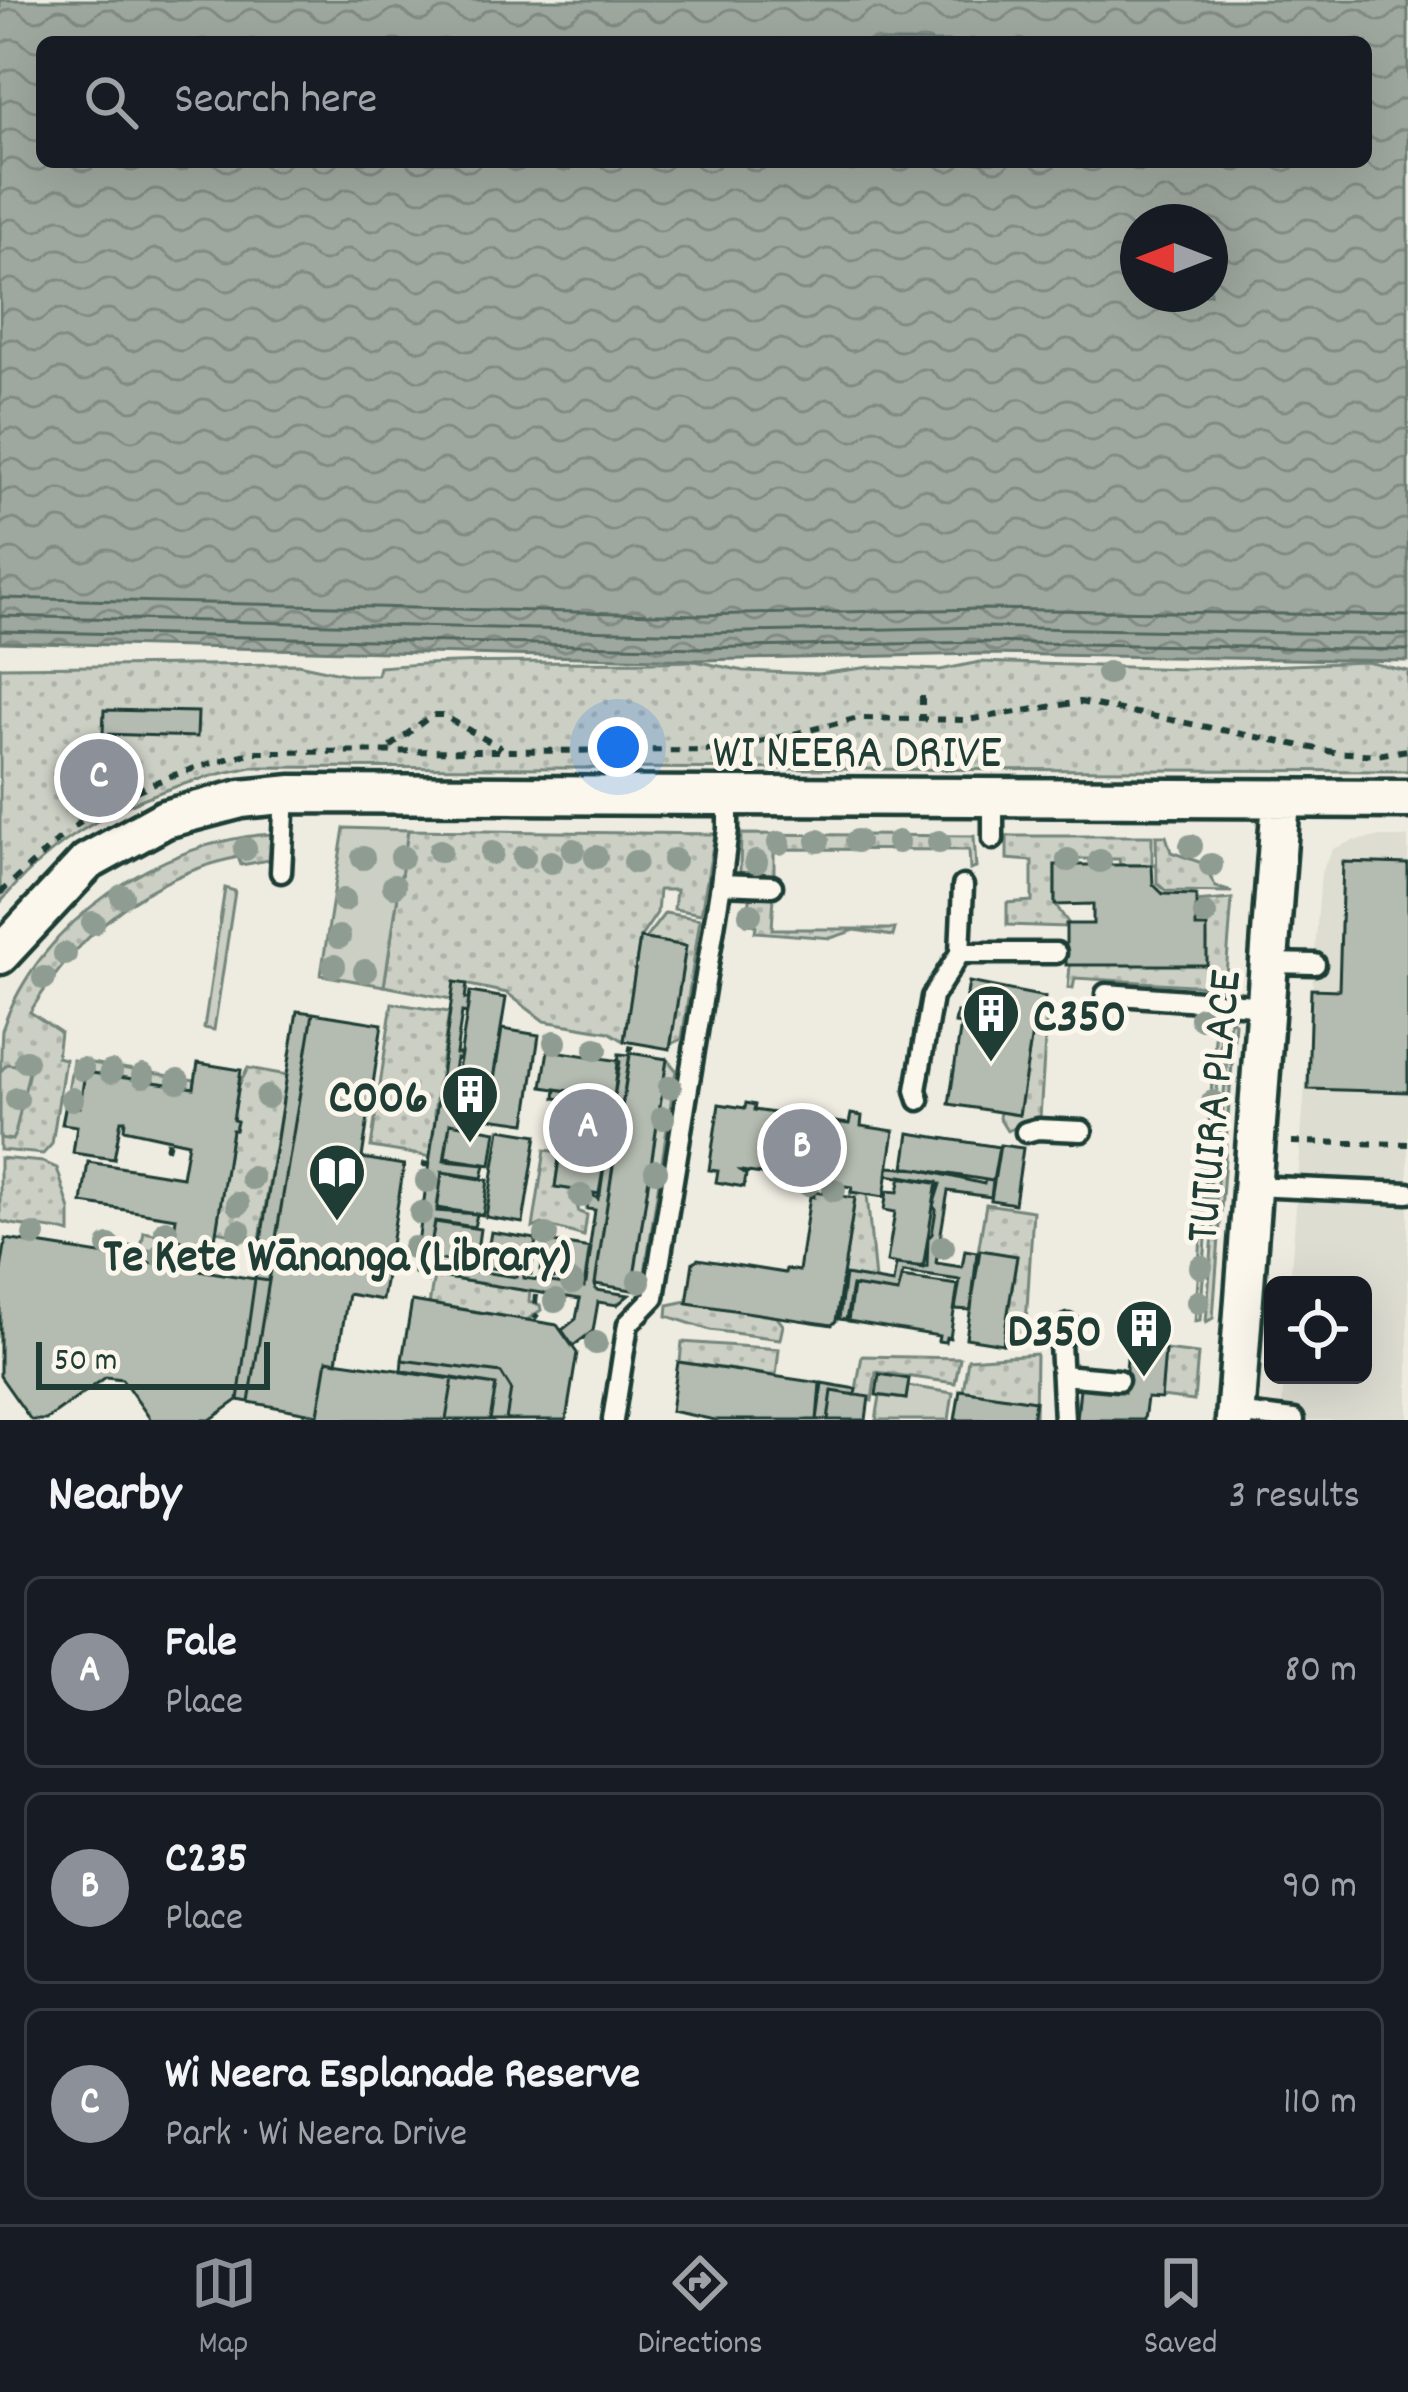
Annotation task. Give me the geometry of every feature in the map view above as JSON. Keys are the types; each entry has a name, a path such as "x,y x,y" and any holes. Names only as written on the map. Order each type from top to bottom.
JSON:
{"street":[{"name":"WI NEERA DRIVE","path":"0,955 87,862 165,819 241,799 285,794 1408,799"},
{"name":"TUTUIRA PLACE","path":"1235,1416 1281,800"}],"lane":[{"path":"281,872 285,794"},
{"path":"613,1420 628,1324 654,1297 721,884 728,796"},
{"path":"993,798 993,839"},
{"path":"721,884 772,886"},
{"path":"919,1100 916,1090 932,997 960,952 963,886"},
{"path":"960,952 1056,953"},
{"path":"1270,963 1315,964"},
{"path":"1106,994 1267,1006"},
{"path":"1026,1132 1082,1131"},
{"path":"1251,1186 1408,1193"},
{"path":"1064,1420 1060,1343 1068,1325"},
{"path":"1062,1375 1118,1380"},
{"path":"1235,1416 1294,1420"}],"path":[{"path":"922,696 922,719"},
{"path":"0,893 52,844 149,782 256,752 728,750 859,718 1003,717 1080,702 1333,752 1408,750"},
{"path":"387,749 432,716 442,716 504,749"},
{"path":"167,1150 169,1140"},
{"path":"1292,1142 1408,1144"}],"shaded area":[{"path":"695,661 744,671 819,674 870,667 940,670 980,662 1184,669 1366,662 1408,671 1408,771 252,767 180,785 113,813 53,851 0,903 0,667 298,664 350,675 377,675 379,667 418,664"},
{"path":"344,828 408,830 384,986 321,975"},
{"path":"408,830 715,834 701,914 674,909 676,890 659,890 657,913 640,938 624,1041 609,1032 544,1021 507,993 455,982 451,999 384,986"},
{"path":"272,834 269,860 241,865 238,857 174,878 118,912 70,957 30,1012 60,1032 57,1057 65,1059 52,1144 43,1154 0,1150 2,1030 44,954 109,893 147,870 188,852"},
{"path":"741,834 974,836 976,868 970,870 969,850 774,849 774,876 747,876 740,871"},
{"path":"1007,836 1152,836 1152,865 1120,865 1119,859 1062,859 1061,865 1055,865 1055,904 1069,924 1007,925 1007,903 1032,901 1032,861 1007,859"},
{"path":"1156,836 1166,836 1171,852 1202,863 1216,887 1232,892 1166,891 1157,883"},
{"path":"1408,837 1408,1420 1281,1420 1283,1384 1372,1384 1372,1276 1291,1276 1321,872 1333,849 1352,841"},
{"path":"225,888 235,891 214,1030 204,1028"},
{"path":"751,894 774,896 772,929 895,929 893,936 855,930 831,938 755,932 756,925 746,924"},
{"path":"1232,899 1225,987 1075,978 1073,988 1068,988 1070,965 1196,927 1196,902"},
{"path":"665,913 700,919 682,1039 671,1044 686,946 645,939"},
{"path":"392,1003 449,1012 432,1157 371,1147"},
{"path":"1036,1008 1047,1010 1040,1118 1007,1131 1000,1112 1019,1115"},
{"path":"1230,1018 1235,1023 1213,1318 1206,1322"},
{"path":"1216,1024 1222,1024 1200,1320 1195,1321"},
{"path":"23,1058 32,1058 15,1134 12,1140 0,1138 0,1072"},
{"path":"667,1059 676,1070 642,1292 632,1290"},
{"path":"73,1060 195,1080 194,1088 86,1072 80,1107 66,1104"},
{"path":"248,1068 287,1075 260,1239 216,1231 237,1122 233,1120 239,1085"},
{"path":"545,1150 560,1152 555,1186 573,1190 579,1212 587,1215 584,1236 542,1224 533,1228"},
{"path":"0,1158 57,1168 70,1210 70,1233 0,1221"},
{"path":"851,1192 867,1194 875,1280 843,1275 855,1199 850,1198"},
{"path":"986,1204 1033,1211 1025,1341 1003,1344 1017,1256 981,1251 974,1276"},
{"path":"144,1232 216,1246 211,1272 168,1265 165,1255 141,1248"},
{"path":"434,1276 530,1291 529,1302 540,1305 541,1310 527,1320 429,1305"},
{"path":"687,1301 777,1317 783,1325 780,1339 710,1330 667,1316 668,1305"},
{"path":"682,1342 779,1349 776,1376 680,1362"},
{"path":"1165,1350 1198,1354 1194,1401 1161,1397"},
{"path":"1036,1354 1035,1420 1034,1401 963,1391 968,1359"},
{"path":"862,1356 960,1358 955,1383 876,1372 872,1401 855,1395"},
{"path":"908,1386 953,1393 949,1420 876,1420 880,1396 906,1399"}],"water":[{"path":"0,0 1408,0 1408,661 983,654 699,660 0,642"}],"building":[{"path":"104,710 198,712 197,737 103,734"},
{"path":"1343,862 1408,864 1408,1092 1308,1089 1311,989 1339,990"},
{"path":"1055,865 1152,865 1153,884 1163,894 1196,895 1196,927 1207,927 1207,965 1066,965 1066,924 1093,924 1093,904 1055,905"},
{"path":"640,938 686,946 670,1049 624,1041"},
{"path":"454,982 467,984 465,999 469,999 467,1013 462,1012 456,1054 461,1054 449,1099 454,1100 452,1112 464,1114 462,1125 450,1123 444,1161 485,1165 482,1178 442,1172 437,1211 477,1214 474,1227 435,1221 428,1263 461,1268 466,1264 468,1270 517,1277 518,1272 524,1278 584,1287 595,1210 587,1209 589,1192 598,1199 605,1159 560,1152 562,1142 607,1149 613,1107 555,1098 556,1089 614,1098 619,1054 630,1055 595,1284 596,1290 629,1295 617,1305 598,1302 593,1331 573,1346 562,1330 576,1319 580,1299 414,1273"},
{"name":"C350","path":"969,982 1045,997 1044,1008 1036,1008 1019,1115 949,1104 961,1024 955,1023 957,1012 964,1013"},
{"path":"470,992 506,998 487,1116 452,1111"},
{"path":"297,1011 313,1013 269,1281 255,1279"},
{"name":"Te Kete Wānanga (Library)","path":"313,1013 382,1024 362,1158 404,1165 382,1300 348,1294 337,1362 327,1360 318,1415 249,1402"},
{"path":"502,1029 539,1035 526,1123 488,1118"},
{"path":"548,1050 620,1061 614,1098 542,1087"},
{"path":"630,1053 667,1059 632,1290 595,1284"},
{"path":"198,1063 241,1070 233,1120 237,1121 214,1246 173,1239 176,1218 82,1203 88,1162 182,1177 188,1143 124,1129 125,1120 121,1120 114,1159 73,1153 77,1126 62,1124 66,1104 80,1107 85,1072 194,1088"},
{"path":"572,1100 613,1107 607,1149 565,1143"},
{"path":"746,1103 755,1105 754,1110 849,1124 851,1114 862,1116 861,1126 894,1131 884,1197 851,1192 852,1187 741,1171 746,1175 744,1187 716,1182 718,1171 709,1170 719,1104 745,1108"},
{"name":"C006","path":"450,1123 496,1131 491,1165 445,1158"},
{"path":"500,1129 537,1135 523,1223 486,1217"},
{"path":"909,1133 999,1147 993,1181 904,1167"},
{"path":"1000,1145 1023,1148 1015,1204 991,1200"},
{"path":"560,1152 605,1159 600,1194 555,1187"},
{"path":"888,1167 984,1184 993,1181 991,1197 948,1191 936,1263 962,1267 965,1250 977,1252 971,1310 955,1309 960,1280 903,1272 898,1293 852,1286 846,1320 839,1319 845,1275 893,1283 896,1264 927,1267 940,1184 887,1175"},
{"path":"442,1173 488,1180 483,1215 437,1208"},
{"path":"901,1176 937,1182 923,1268 887,1262 895,1212 884,1210 887,1191 898,1192"},
{"path":"814,1192 855,1198 832,1325 687,1303 693,1262 698,1259 785,1273 786,1269 799,1271"},
{"path":"435,1222 480,1229 475,1265 429,1258"},
{"path":"491,1232 536,1239 531,1274 485,1267"},
{"path":"6,1239 125,1258 127,1246 141,1248 141,1261 255,1279 238,1400 210,1420 151,1420 122,1379 106,1377 46,1420 31,1420 0,1376 0,1276"},
{"path":"546,1241 591,1248 586,1283 540,1276"},
{"path":"980,1250 1017,1256 1003,1344 966,1338"},
{"path":"901,1277 958,1285 950,1338 945,1342 938,1341 939,1336 848,1321 853,1286 898,1293"},
{"path":"255,1279 269,1281 249,1402 238,1400"},
{"path":"412,1301 557,1325 577,1353 566,1420 506,1420 511,1389 501,1373 402,1360"},
{"name":"D350","path":"1128,1347 1165,1350 1161,1399 1147,1398 1144,1420 1077,1420 1080,1387 1124,1392"},
{"path":"327,1360 453,1378 446,1420 317,1420"},
{"path":"402,1360 501,1373 511,1389 506,1420 490,1420 496,1385 401,1372"},
{"path":"678,1362 820,1383 817,1420 715,1420 671,1411"},
{"path":"879,1374 909,1379 906,1399 876,1395"},
{"path":"453,1378 496,1385 490,1420 446,1420"},
{"path":"822,1383 856,1389 855,1395 832,1391 828,1420 817,1420"},
{"path":"960,1390 1035,1401 1032,1420 955,1420"},
{"path":"832,1391 869,1397 866,1420 828,1420"}],"place":[{"name":"Wi Neera Esplanade Reserve","path":"99,778"},
{"name":"C350","path":"991,1064"},
{"name":"Fale","path":"588,1128"},
{"name":"C006","path":"470,1145"},
{"name":"C235","path":"802,1148"},
{"name":"Te Kete Wānanga (Library)","path":"337,1223"},
{"name":"D350","path":"1144,1379"}]}
